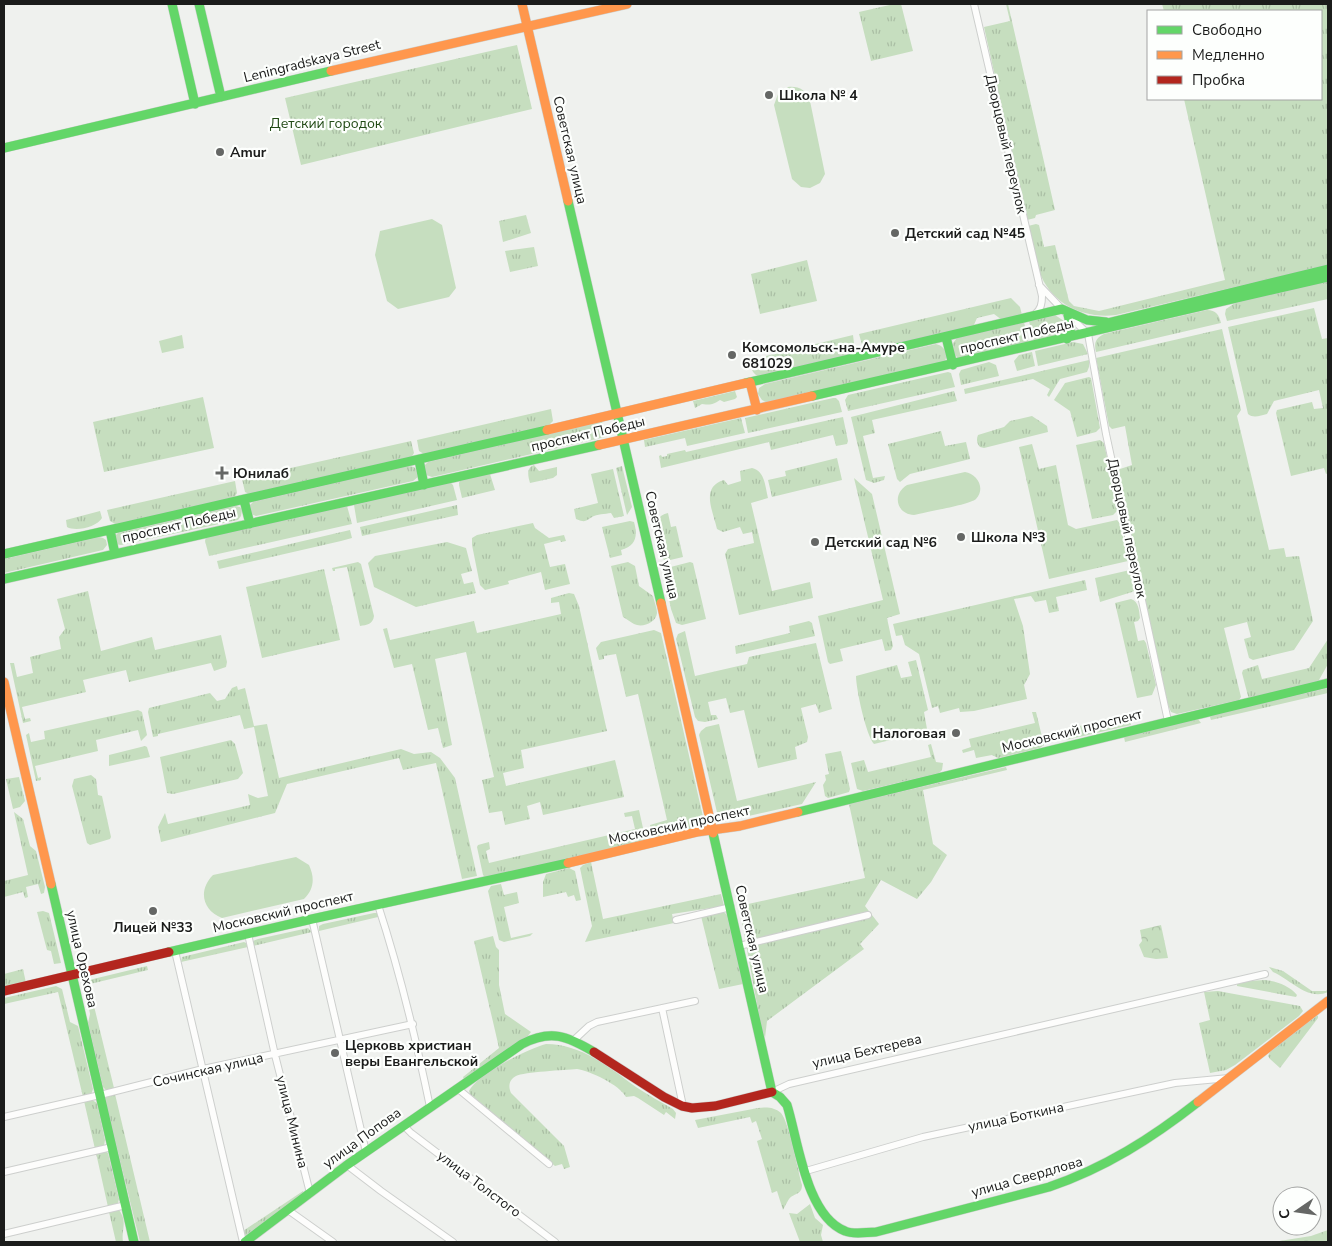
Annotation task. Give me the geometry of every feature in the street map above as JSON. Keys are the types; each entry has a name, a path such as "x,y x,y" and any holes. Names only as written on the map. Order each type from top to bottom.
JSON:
{"street":[{"path":"172,4 195,104"},
{"path":"199,4 221,97"},
{"name":"Советская улица","path":"522,4 618,412 772,1092"},
{"name":"Leningradskaya Street","path":"4,148 426,48 627,4"},
{"name":"Дворцовый переулок","path":"974,4 1039,285 1042,304 1039,310 1031,316"},
{"name":"проспект Победы","path":"4,579 1067,339 1328,269"},
{"name":"проспект Победы","path":"1088,334 1095,327 1106,322 1328,277"},
{"path":"1039,285 1065,312 1072,326 1071,334 1067,339"},
{"name":"проспект Победы","path":"4,554 419,460 1031,316 1065,312 1087,320 1106,322"},
{"name":"проспект Победы","path":"1065,312 1088,334"},
{"name":"Дворцовый переулок","path":"1088,334 1106,434 1168,721"},
{"name":"проспект Победы","path":"946,336 952,365"},
{"path":"750,382 757,410"},
{"path":"419,460 424,485"},
{"name":"проспект Победы","path":"244,500 250,524"},
{"name":"проспект Победы","path":"110,530 115,554"},
{"name":"улица Орехова","path":"4,682 134,1242"},
{"name":"Московский проспект","path":"4,991 697,832 734,828 1328,683"},
{"path":"378,905 394,953 413,1024 430,1107"},
{"path":"676,920 731,907"},
{"path":"739,946 868,915"},
{"path":"312,919 366,1152"},
{"name":"улица Минина","path":"248,934 275,1054 310,1193"},
{"path":"174,951 244,1242"},
{"name":"улица Бехтерева","path":"498,1060 517,1047 550,1034 574,1040 683,1106 710,1106 772,1092 789,1084 1265,974"},
{"name":"улица Свердлова","path":"772,1092 787,1105 806,1171 822,1214 830,1223 844,1230 858,1233 876,1232 1049,1187 1086,1175 1126,1154 1150,1138 1328,1000"},
{"path":"574,1040 589,1026 597,1022 695,1001"},
{"path":"662,1008 683,1106"},
{"name":"Сочинская улица","path":"4,1117 203,1069 413,1024"},
{"name":"улица Попова","path":"244,1242 366,1152 498,1060"},
{"name":"улица Боткина","path":"806,1171 933,1135 1175,1083 1229,1078"},
{"path":"457,1088 549,1164"},
{"name":"улица Толстого","path":"404,1126 555,1242"},
{"path":"4,1172 112,1147"},
{"path":"348,1165 381,1192 454,1242"},
{"path":"4,1234 126,1205"},
{"path":"288,1210 333,1242"}],"green space":[{"path":"901,4 913,51 871,61 859,12"},
{"path":"1006,4 1008,4 1055,210 1036,215 1035,218 1027,220 984,27 1010,21"},
{"path":"1162,4 1328,4 1328,265 1116,315 1104,316 1080,312 1060,300 1044,283 1037,266 1028,226 1039,225 1044,247 1055,245 1069,301 1074,306 1099,311 1225,280 1184,100 1322,100 1322,10 1164,10"},
{"name":"Детский городок","path":"517,45 532,109 301,165 285,98"},
{"path":"788,87 796,87 802,90 810,101 825,174 820,183 810,188 801,187 792,179 774,105 778,94"},
{"path":"526,215 531,233 503,242 499,221"},
{"path":"432,219 442,225 456,288 449,297 398,309 387,301 375,255 380,231"},
{"path":"534,247 538,266 510,272 505,251"},
{"path":"807,260 817,301 760,314 751,274"},
{"path":"1328,282 1328,299 1227,321 1226,309 1235,303"},
{"path":"1011,298 1020,307 1022,315 1002,320 994,314 977,318 973,327 868,351 863,346 859,334"},
{"path":"1314,308 1322,339 1328,338 1328,473 1326,474 1324,468 1291,476 1276,413 1277,410 1312,402 1314,409 1323,408 1319,390 1274,401 1267,414 1255,416 1248,414 1228,327"},
{"path":"1207,310 1217,314 1221,323 1096,352 1096,341 1104,334"},
{"path":"1055,315 1064,321 1065,329 1061,336 1034,342 1029,321"},
{"path":"1024,322 1029,344 959,359 954,354 953,343 957,338"},
{"path":"1222,329 1241,410 1237,416 1269,550 1284,548 1286,557 1299,556 1313,621 1294,650 1253,660 1249,658 1244,639 1251,637 1247,622 1224,628 1241,697 1239,700 1177,714 1171,712 1168,705 1117,470 1132,465 1125,426 1112,429 1109,426 1096,358"},
{"path":"182,335 184,348 162,353 159,341"},
{"path":"853,335 855,351 851,356 758,376 752,369 750,360"},
{"path":"1073,342 1083,344 1088,354 1038,366 1035,351"},
{"path":"936,344 946,351 943,364 770,404 762,400 758,394 759,388 765,384"},
{"path":"1032,352 1035,366 1017,371 1014,361 1019,355"},
{"path":"1089,360 1087,372 1060,379 1049,397 1047,395 1050,389 1033,379 965,394 964,389"},
{"path":"989,362 996,365 999,376 961,385 959,374 961,370"},
{"path":"948,372 951,373 955,387 848,411 845,400 848,395"},
{"path":"1091,378 1100,428 1096,432 1077,437 1070,411 1054,400 1065,383"},
{"path":"735,391 737,397 735,399 702,404 695,408 693,401"},
{"path":"954,391 957,401 872,420 875,433 863,436 873,478 885,476 884,480 874,483 866,480 851,417"},
{"path":"203,397 214,448 104,472 93,422"},
{"path":"833,398 839,401 842,412 748,433 745,418"},
{"path":"551,409 553,421 548,426 424,454 419,451 417,440"},
{"path":"1032,416 1047,426 1048,432 984,448 978,444 978,435 1004,427 1010,421"},
{"path":"843,417 847,444 836,446 833,435 771,450 769,442 661,468 659,456 661,455 662,457 667,456 667,454 685,450 686,452"},
{"path":"741,418 745,433 687,446 685,438 645,447 644,440"},
{"path":"602,421 605,437 432,477 426,475 424,466 428,462"},
{"path":"941,431 945,446 966,442 970,459 910,474 900,482 897,479 888,444"},
{"path":"1100,440 1104,443 1118,510 1113,515 1092,519 1076,445"},
{"path":"411,441 414,453 411,458 249,494 245,492 242,479"},
{"path":"1032,444 1039,469 1056,465 1068,525 1076,529 1117,520 1120,523 1128,561 1049,579 1019,447"},
{"path":"837,458 842,480 772,497 768,480 786,476 785,471"},
{"path":"534,465 539,471 557,467 557,475 553,478 530,483 529,470"},
{"path":"408,466 414,467 418,471 418,477 413,481 256,516 251,514 250,505 253,502"},
{"path":"622,466 632,507 627,515 616,468"},
{"path":"752,468 760,472 768,498 751,503 772,591 810,582 813,598 739,615 725,554 728,549 754,543 752,532 743,534 740,527 723,532 717,529 711,507 710,494 712,488 717,483 724,480 728,485 741,481 740,471"},
{"path":"613,469 624,516 614,518 611,513 596,515 585,521 576,519 574,509 598,503 591,474"},
{"path":"965,472 973,476 980,486 979,495 972,501 914,515 903,511 898,503 899,493 907,485"},
{"path":"490,474 495,490 462,498 459,485 460,480"},
{"path":"854,478 872,494 900,614 887,618 893,646 891,650 885,651 882,639 840,649 843,661 830,664 818,616 883,600"},
{"path":"235,481 237,493 234,498 117,525 110,521 107,510"},
{"path":"450,482 453,485 457,500 357,523 354,505"},
{"path":"457,505 458,515 362,536 360,527"},
{"path":"235,506 240,507 242,510 238,520 121,545 115,544 114,537 118,533"},
{"path":"347,506 352,524 209,556 205,541 206,537"},
{"path":"100,511 102,518 96,524 81,529 67,527 66,520"},
{"path":"668,513 671,527 676,526 683,557 666,561 660,557 655,525 657,520"},
{"path":"630,521 634,522 635,540 630,546 621,550 622,555 610,558 602,527"},
{"path":"533,523 535,528 549,538 564,535 566,541 561,542 560,540 544,544 550,567 565,564 570,584 545,590 541,572 508,581 509,584 485,590 480,585 472,538 477,535"},
{"path":"350,530 352,538 219,569 217,561"},
{"path":"99,537 106,540 107,545 103,550 4,573 4,559"},
{"path":"447,542 466,548 472,571 461,574 464,584 473,582 476,593 416,607 374,587 368,563 375,556"},
{"path":"358,562 361,564 374,616 367,625 360,626 347,567 335,569 335,571 332,568"},
{"path":"628,562 635,566 639,586 653,596 656,607 656,617 645,625 634,624 623,617 611,566"},
{"path":"690,562 693,563 706,619 682,625 676,623 671,609 663,569"},
{"path":"324,569 340,640 262,658 246,587"},
{"path":"1130,570 1134,591 1100,602 1095,578"},
{"path":"1085,580 1087,590 1056,597 1059,611 1049,613 1046,600 1035,602 1031,596 1014,599 1023,626 1030,674 1024,685 1027,699 974,711 960,712 959,708 940,713 938,706 932,708 919,654 905,645 902,635 896,636 893,624"},
{"path":"88,591 101,651 152,637 155,650 221,635 227,662 226,667 214,671 211,663 129,682 126,670 83,680 86,692 22,707 25,719 30,718 31,721 23,723 10,663 14,663 17,677 33,673 30,657 61,649 59,637 65,629 57,599"},
{"path":"569,593 574,594 579,606 607,731 521,750 524,768 503,773 506,786 615,760 624,797 543,815 540,802 527,806 530,819 505,825 502,811 489,813 482,780 494,777 466,652 435,659 452,745 443,748 438,728 428,730 412,664 394,668 383,629 387,628 390,640 474,621 477,633 561,614 559,602 551,603 551,598"},
{"path":"1131,599 1137,604 1140,618 1134,622 1138,641 1144,640 1146,643 1156,685 1152,695 1137,698 1115,603"},
{"path":"809,621 812,623 815,636 736,654 735,646 790,633 789,626"},
{"path":"654,630 661,633 704,821 702,826 656,837 652,833 650,825 667,820 638,694 626,697 616,654 604,656 604,659 599,660 596,648 601,642"},
{"path":"685,631 695,676 747,664 749,657 816,643 832,709 819,713 816,704 801,708 808,737 807,742 795,747 797,759 758,768 744,710 730,713 726,698 708,702 711,715 716,715 718,719 705,722 698,721 695,717 676,639 678,634"},
{"path":"1328,639 1328,664 1319,680 1328,678 1328,680 1249,698 1242,673 1243,670 1258,665 1262,679 1309,668"},
{"path":"916,660 928,710 924,712 927,729 924,732 874,744 862,712 856,676 897,665 901,678 912,676 908,662"},
{"path":"237,686 238,690 245,688 254,726 267,724 279,778 401,749 414,754 431,752 440,758 455,778 477,876 462,879 436,763 403,770 399,758 287,784 275,813 161,842 158,827 165,813 168,824 250,805 248,794 258,798 268,796 254,727 244,729 240,715 158,734 158,736 153,737 148,712 149,708 210,693 217,701 225,699 232,688"},
{"path":"1328,688 1328,693 1211,720 1210,717 1211,715"},
{"path":"138,710 142,712 147,735 141,741 138,730 96,740 98,751 35,766 38,778 41,777 41,780 36,781 26,735 29,733 31,742 45,739 44,731"},
{"path":"1032,712 1036,712 1044,745 1040,748 998,758 992,755 976,758 974,750 963,753 962,750 971,747 969,739 1035,723"},
{"path":"1129,714 1131,725 1066,740 1063,730"},
{"path":"1198,719 1201,723 1125,742 1124,737"},
{"path":"719,724 737,801 816,782 802,804 722,822 719,821 699,735 706,727"},
{"path":"231,740 235,744 243,773 238,779 173,794 167,793 160,757"},
{"path":"931,744 936,762 943,763 942,770 939,773 863,791 857,789 851,763 864,760 868,772 931,757 928,745"},
{"path":"145,746 150,757 109,766 109,755"},
{"path":"841,751 850,789 849,792 828,798 825,796 823,785 826,780 825,775 829,774 825,754"},
{"path":"1006,767 1007,770 923,790 933,844 947,855 931,882 917,899 881,880 865,906 879,924 860,944 864,949 767,1021 765,1038 761,1026 739,906 865,878 849,804"},
{"path":"91,775 96,779 98,795 102,796 111,837 110,839 90,845 87,843 72,786 74,779"},
{"path":"19,777 25,801 20,807 13,809 6,779"},
{"path":"639,810 645,837 644,841 487,879 483,875 478,845 489,842 490,849 486,851 489,863 635,829 632,816 625,817 624,813"},
{"path":"14,812 23,819 30,846 36,851 45,887 44,893 41,894 38,884 26,887 28,897 25,898 23,892 4,897 4,881 28,875"},
{"path":"296,857 309,865 312,874 312,887 304,899 222,918 206,905 204,899 205,887 213,875"},
{"path":"591,862 603,919 721,894 724,906 672,914 674,923 585,942 592,926 580,868"},
{"path":"569,868 575,871 581,900 576,901 574,895 568,897 566,892 543,897 543,882 546,874"},
{"path":"501,884 504,895 517,892 519,903 504,907 511,938 533,933 530,936 504,942 499,940 488,891 491,886"},
{"path":"37,912 49,913 61,963 54,964 51,951 47,950"},
{"path":"378,913 378,917 319,931 319,926 323,924"},
{"path":"721,913 727,915 743,984 719,989 701,916"},
{"path":"1161,925 1168,958 1144,957 1139,945 1142,941 1140,930"},
{"path":"308,928 312,932 253,946 253,941 258,939"},
{"path":"493,936 496,947 499,950 499,985 505,1014 531,1032 527,1037 464,1079 463,1077 499,1048 474,941"},
{"path":"244,942 248,947 181,962 182,957"},
{"path":"147,966 148,970 90,984 114,1088 106,1090 103,1087 88,1023 90,1014 84,984 89,980"},
{"path":"1269,967 1283,971 1312,991 1326,991 1328,988 1328,992 1314,994 1307,992 1273,972"},
{"path":"23,969 26,983 4,992 4,974"},
{"path":"1248,981 1274,981 1287,987 1297,995 1296,997 1237,986 1237,984"},
{"path":"56,986 62,989 70,1022 78,1026 93,1089 91,1095 83,1097 58,992 4,1004 4,998"},
{"path":"1218,991 1300,1006 1303,1011 1235,1065 1226,1070 1210,1073 1199,1023 1210,1020 1204,992"},
{"path":"1316,1015 1318,1018 1280,1068 1268,1056 1270,1052"},
{"path":"546,1044 571,1048 594,1058 673,1109 676,1113 675,1119 666,1112 664,1115 634,1096 626,1097 623,1092 611,1083 583,1070 545,1071 516,1076 510,1083 511,1093 564,1146 570,1167 564,1169 562,1164 555,1166 470,1094 469,1091 474,1084 492,1070 527,1051"},
{"path":"115,1094 150,1242 140,1242 105,1099 107,1096"},
{"path":"92,1100 97,1103 105,1140 104,1146 95,1149 84,1101"},
{"path":"758,1108 770,1108 781,1113 793,1147 802,1188 801,1191 789,1199 783,1210 777,1191 772,1193 757,1141 762,1139 756,1121 752,1123 750,1117 698,1128 695,1120"},
{"path":"105,1151 108,1153 119,1199 118,1203 108,1207 96,1153"},
{"path":"303,1191 303,1194 246,1236 243,1231"},
{"path":"810,1204 815,1218 823,1225 821,1235 823,1242 800,1242 789,1213 797,1214"},
{"path":"119,1210 124,1222 123,1242 116,1242 109,1212"},
{"path":"1328,1230 1328,1242 1273,1242 1322,1236 1322,1232"}],"traffic: fast":[{"path":"172,4 195,104"},
{"path":"199,4 221,97"},
{"path":"4,148 331,71"},
{"path":"568,201 661,603"},
{"path":"1103,324 1328,269"},
{"path":"812,396 1328,277"},
{"path":"746,383 1062,309 1087,320 1106,322"},
{"path":"1067,339 1071,327 1068,315"},
{"path":"946,337 953,365"},
{"path":"4,554 547,430"},
{"path":"4,579 599,445"},
{"path":"419,460 424,485"},
{"path":"244,500 250,524"},
{"path":"110,530 115,554"},
{"path":"798,812 1328,683"},
{"path":"713,833 772,1092"},
{"path":"169,952 568,863"},
{"path":"51,884 134,1242"},
{"path":"245,1242 347,1165 522,1044 532,1039 559,1036 567,1038 594,1052"},
{"path":"772,1092 787,1105 806,1176 812,1194 821,1210 832,1223 845,1231 856,1233 876,1232 1049,1187 1070,1179 1127,1151 1163,1128 1198,1102"}],"traffic: slow":[{"path":"522,4 568,201"},
{"path":"331,71 627,4"},
{"path":"750,382 757,410"},
{"path":"547,430 746,383"},
{"path":"599,445 812,396"},
{"path":"661,603 713,833"},
{"path":"4,682 51,884"},
{"path":"568,863 697,832 740,826 798,812"},
{"path":"1198,1102 1328,1001"}],"traffic: jam":[{"path":"4,991 169,952"},
{"path":"594,1052 664,1097 682,1106 692,1108 715,1106 772,1092"}],"place":[{"name":"Школа № 4","path":"769,95"},
{"name":"Amur","path":"220,152"},
{"name":"Детский сад №45","path":"895,233"},
{"name":"Комсомольск-на-Амуре 681029","path":"732,355"},
{"name":"Юнилаб","path":"222,473"},
{"name":"Школа №3","path":"961,537"},
{"name":"Детский сад №6","path":"815,542"},
{"name":"Налоговая","path":"956,733"},
{"name":"Лицей №33","path":"153,911"},
{"name":"Церковь христиан веры Евангельской","path":"335,1053"}]}
